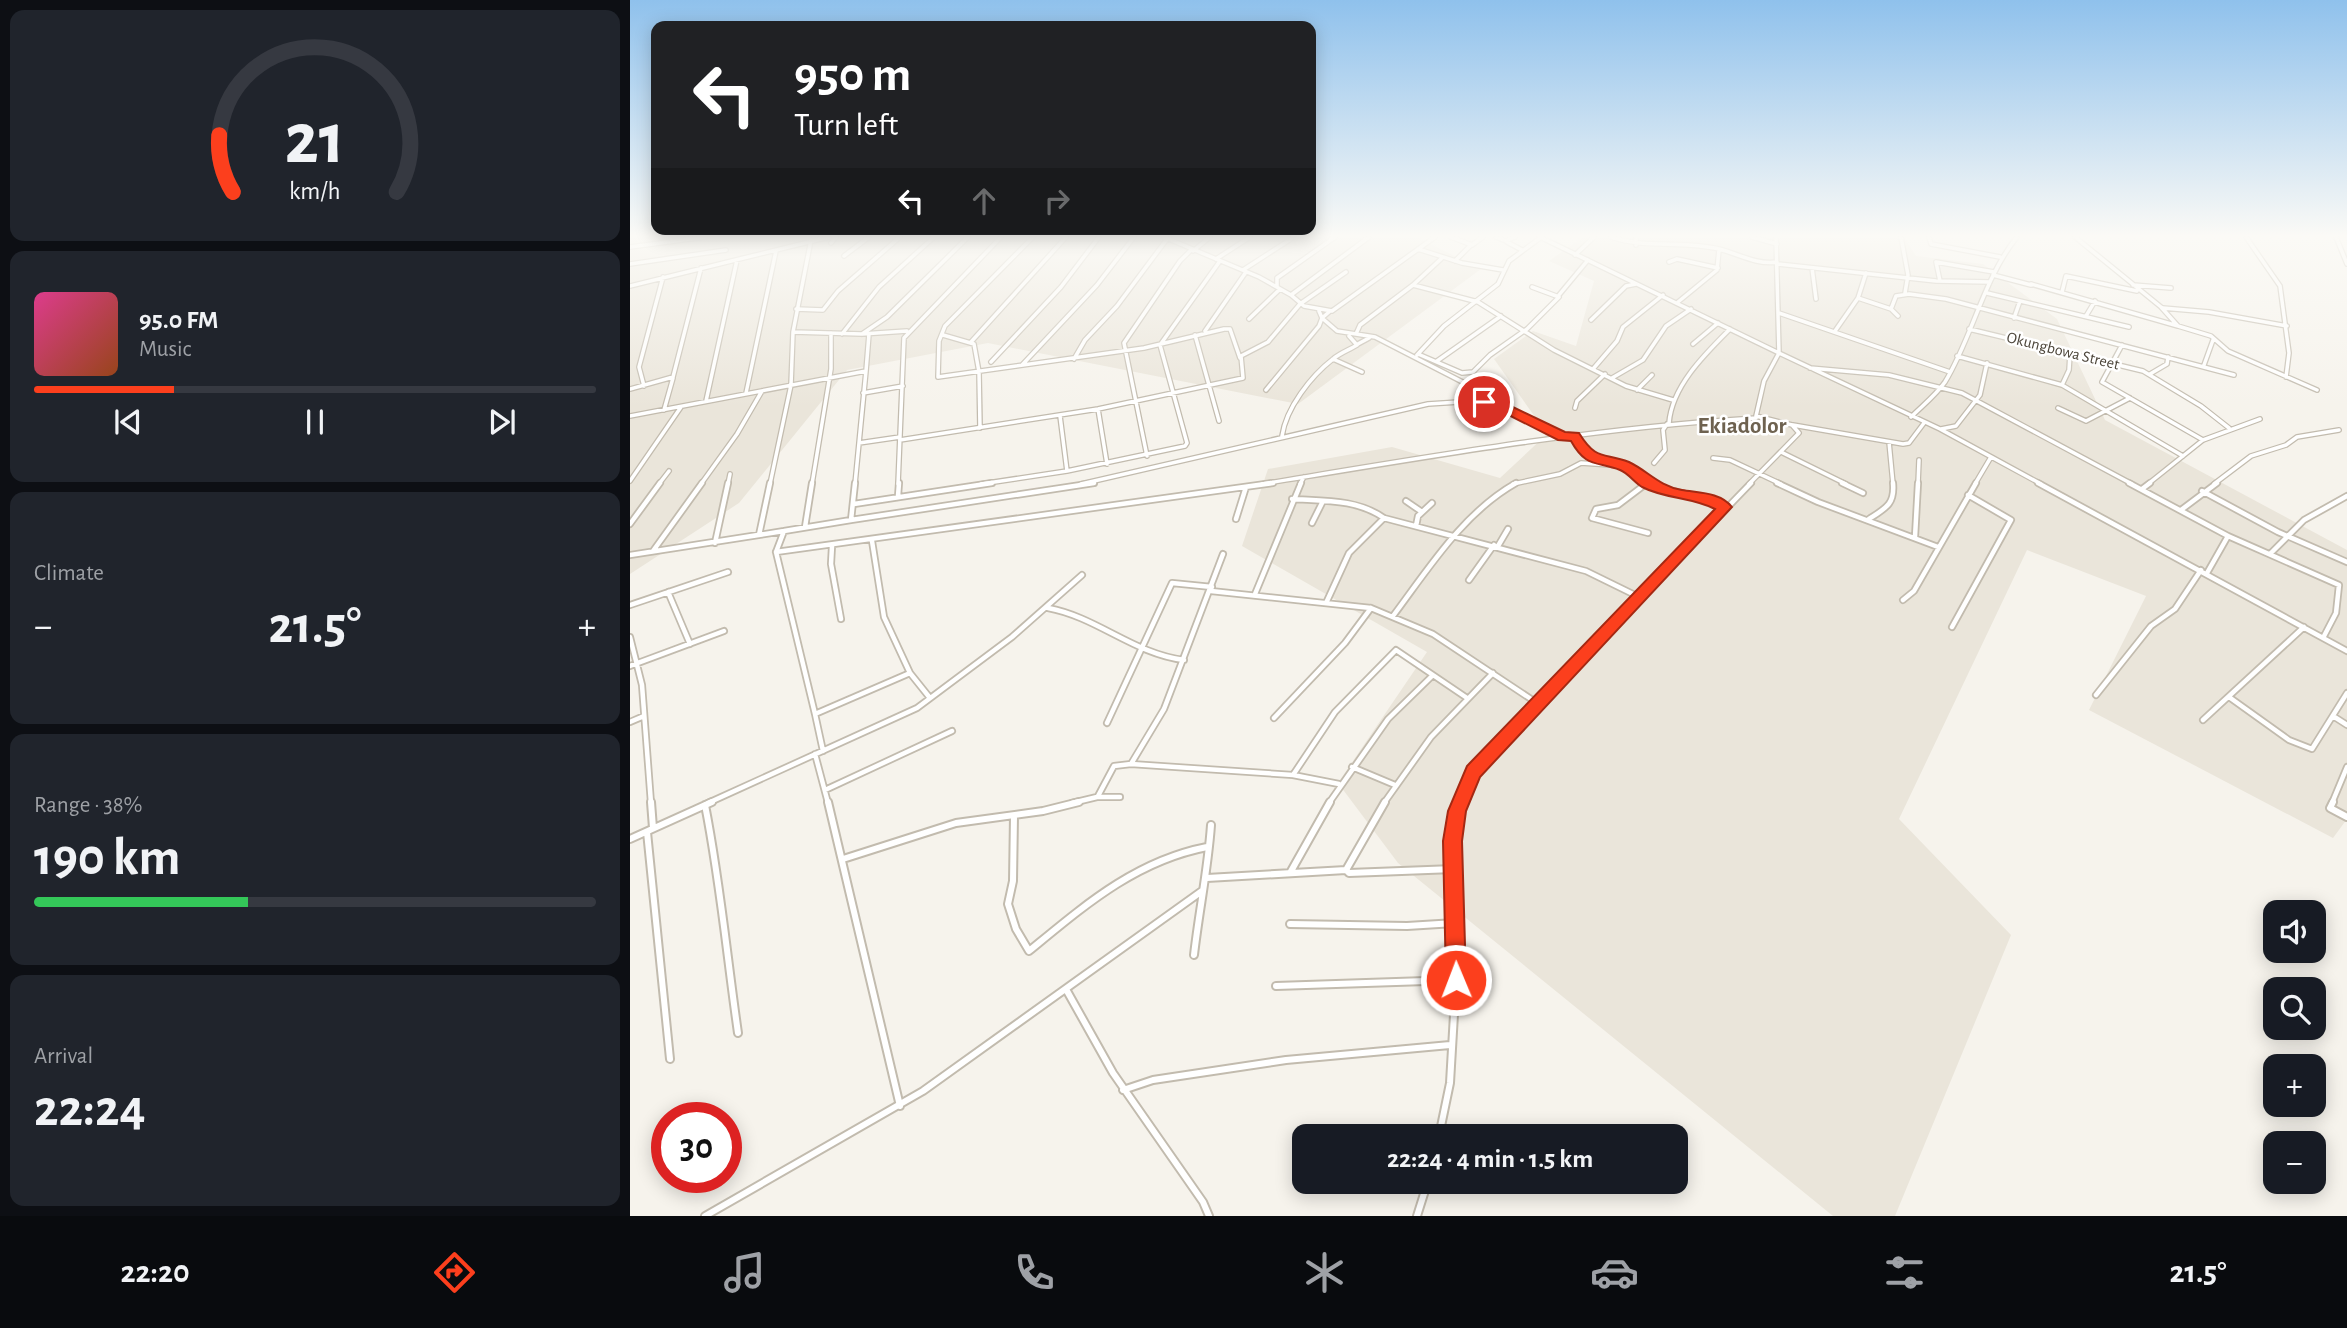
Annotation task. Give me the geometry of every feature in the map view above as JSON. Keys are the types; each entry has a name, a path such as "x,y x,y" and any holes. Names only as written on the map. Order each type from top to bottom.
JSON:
{"street":[{"path":"644,386 639,367 659,294"},
{"path":"664,410 694,294"},
{"path":"706,401 730,294"},
{"path":"746,393 767,294"},
{"path":"759,535 792,385 793,332 799,294"},
{"path":"796,309 823,310 836,294"},
{"path":"842,334 874,294"},
{"path":"862,334 887,317 911,294"},
{"path":"898,496 904,338 945,294"},
{"path":"859,443 1060,416 1245,378 1230,329 1074,359 938,378 939,341 944,326 976,294"},
{"path":"971,342 1015,294"},
{"path":"979,372 1054,294"},
{"path":"1022,366 1089,294"},
{"path":"1074,359 1085,340 1126,294"},
{"path":"1147,456 1124,343 1158,294"},
{"path":"854,505 1067,471 1176,450 1187,443 1161,344 1195,294"},
{"path":"1205,332 1228,294"},
{"path":"1249,319 1273,294"},
{"path":"1240,358 1268,342 1300,304 1315,294"},
{"path":"1266,390 1282,374 1322,318 1354,294"},
{"path":"1356,334 1360,325 1401,294"},
{"path":"1446,294 1478,302 1524,331 1637,390 1673,400"},
{"path":"1410,357 1418,354 1444,326 1487,294"},
{"path":"1555,294 1559,295"},
{"path":"1591,320 1618,294"},
{"path":"1660,294 1779,354 1940,429 2347,651"},
{"path":"1678,302 1688,294"},
{"path":"1757,418 1764,381 1779,354 1779,294"},
{"path":"1815,294 1816,299"},
{"path":"1836,333 1859,294"},
{"path":"1891,309 1896,296 1903,294"},
{"path":"1909,294 1980,307 2234,374"},
{"path":"1911,417 1943,385 1987,294"},
{"path":"1990,294 2129,327"},
{"path":"2069,294 2178,326 2317,390"},
{"path":"2143,294 2161,307 2178,326"},
{"path":"2281,294 2289,353 2286,377"},
{"path":"1291,295 1300,304 1329,312"},
{"path":"1418,354 1462,373 1473,372 1481,362 1524,331 1543,307 1559,295"},
{"path":"1593,369 1617,341 1623,327 1663,295"},
{"path":"1857,298 1891,309 1898,316"},
{"path":"2086,316 2095,300"},
{"path":"2014,318 2020,301"},
{"path":"2161,307 2209,312 2287,326"},
{"path":"1612,378 1643,360 1666,326 1692,309"},
{"path":"1319,311 1328,326 1348,336 1356,345"},
{"path":"1779,313 1950,372"},
{"path":"1437,361 1501,316"},
{"path":"2164,322 2169,318"},
{"path":"1693,344 1718,323"},
{"path":"1654,463 1665,450 1663,430 1669,423 1673,400 1694,368 1730,329"},
{"name":"Okungbowa Street","path":"1969,329 2150,374 2229,428"},
{"path":"793,332 869,334 909,331"},
{"path":"805,527 829,379 831,333"},
{"path":"851,520 869,334"},
{"path":"943,335 974,344 979,372 979,428"},
{"path":"1195,335 1219,421"},
{"path":"1348,336 1372,336 1563,436"},
{"path":"1282,436 1281,429 1302,395 1333,359 1369,338"},
{"path":"2204,365 2213,340"},
{"path":"2122,345 2115,364 2102,382 2203,440"},
{"path":"2062,385 2071,355 2066,351"},
{"path":"1957,356 2062,385 2109,410 2140,433 2183,456"},
{"path":"2150,374 2157,373 2167,364 2168,357"},
{"path":"1333,359 1362,372"},
{"path":"1940,429 1955,428 1976,401 1980,395 1987,363"},
{"path":"1809,368 1889,375 1943,385 2228,536 2339,586 2337,611 2323,638"},
{"path":"630,416 866,371"},
{"path":"1462,373 1463,380"},
{"path":"1575,408 1577,401 1605,374"},
{"path":"1637,390 1652,375"},
{"path":"631,391 673,377"},
{"path":"863,393 902,386"},
{"path":"652,552 737,434 763,390"},
{"path":"2058,408 2087,421 2130,398"},
{"path":"630,555 965,500 1106,481 1282,436 1428,404 1490,400"},
{"path":"630,481 681,407"},
{"path":"1098,409 1107,464"},
{"path":"1060,416 1067,471"},
{"path":"776,552 872,541 1247,487 1563,436 1575,437 1669,423 1757,418 1889,442 1909,443 1924,423"},
{"path":"2142,489 2203,440 2229,428 2260,419"},
{"path":"1792,425 1799,433"},
{"path":"1441,1124 1450,1083 1450,1045 1456,980 1452,841 1464,790 1486,755 1614,625 1637,596 1661,576 1725,507 1783,453 1799,433 1811,428"},
{"path":"2181,510 2202,491 2251,456 2286,445 2297,437 2339,430"},
{"path":"1575,437 1582,449 1601,462"},
{"path":"1869,519 1889,506 1894,498 1889,442"},
{"path":"1783,453 1863,493"},
{"path":"1903,600 1914,591 1991,457"},
{"path":"1713,458 1730,460 1818,502 1938,547"},
{"path":"1915,537 1919,460"},
{"path":"1392,616 1455,536 1493,496 1510,485 1560,474 1581,463 1601,462 1625,466 1647,483 1681,495 1702,496 1725,507"},
{"path":"630,471 637,470"},
{"path":"630,524 669,471"},
{"path":"715,543 730,474"},
{"path":"1255,594 1292,499 1304,476"},
{"path":"1647,483 1618,505 1596,509 1592,518 1648,533"},
{"path":"1236,519 1247,487"},
{"path":"2202,491 2283,535 2346,561 2347,553"},
{"path":"1952,626 2011,520 1968,495"},
{"path":"2270,554 2283,535 2324,507 2347,496"},
{"path":"1292,499 1374,509 1384,518 1586,571 1607,578 1637,596"},
{"path":"1312,523 1323,501"},
{"path":"1406,501 1422,512"},
{"path":"1416,526 1422,512 1432,503"},
{"path":"1327,601 1349,553 1384,518"},
{"path":"1469,580 1508,529"},
{"path":"784,531 776,552 823,751"},
{"path":"2096,695 2151,626 2175,609 2228,536"},
{"path":"872,541 884,617 894,632 897,647 910,673 930,698"},
{"path":"832,546 832,574 841,618"},
{"path":"1131,764 1164,709 1223,554"},
{"path":"630,605 727,572"},
{"path":"630,839 903,716 1047,608 1082,575"},
{"path":"1107,723 1172,583 1371,608 1433,634 1537,703"},
{"path":"668,592 690,645"},
{"path":"1047,608 1078,618 1140,651 1167,660 1184,660"},
{"path":"1274,719 1345,643 1371,608"},
{"path":"2203,720 2304,627"},
{"path":"630,666 724,631"},
{"path":"630,637 637,664 644,716 650,830 670,1059"},
{"path":"1293,775 1335,712 1396,650 1467,698"},
{"path":"815,715 910,673"},
{"path":"1346,870 1395,785 1431,737 1493,673"},
{"path":"1290,873 1339,784 1396,708 1432,676"},
{"path":"2229,697 2304,749 2316,746 2347,694"},
{"path":"630,722 644,716"},
{"path":"2333,716 2347,724"},
{"path":"825,790 908,754 952,731"},
{"path":"815,754 843,859 900,1106"},
{"path":"1097,797 1114,766 1131,764 1293,775 1339,784"},
{"path":"2347,767 2330,808 2347,817"},
{"path":"1352,768 1395,785"},
{"path":"843,859 956,823 1014,816 1097,797 1119,797"},
{"path":"705,805 719,877 720,911 738,1033"},
{"path":"1014,816 1013,881 1009,904 1016,929 1028,951 1106,890 1149,864 1178,850 1208,846"},
{"path":"1194,955 1202,891 1207,878 1211,825"},
{"path":"1207,878 1346,870 1349,873 1454,869"},
{"path":"705,1216 900,1106 1067,991 1202,891"},
{"path":"1290,925 1407,926 1455,923"},
{"path":"1276,986 1456,980"},
{"path":"1067,991 1087,1034 1123,1090 1203,1202 1209,1216"},
{"path":"1123,1090 1153,1080 1286,1060 1450,1045"},
{"path":"1417,1216 1424,1194"}],"shaded area":[{"path":"630,294 1447,294 1298,404 988,343 847,370 739,503 630,574"},
{"path":"1590,294 2023,294 2057,319 2105,420 2347,550 2347,819 2333,838 2089,710 2146,596 2027,550 1899,819 2011,935 1895,1216 1833,1216 1398,863 1338,783 1427,652 1242,546 1268,469 1392,447 1500,478 1547,434 1494,359 1533,331 1576,346"}],"district":[{"name":"Ekiadolor","path":"1742,426"}],"route":[{"path":"1456,980 1452,841 1457,811 1473,772 1486,755 1614,625 1637,596 1661,576 1725,507 1702,496 1681,495 1647,483 1625,466 1601,462 1582,449 1576,443 1575,437 1563,436 1513,414 1490,400 1484,402"}]}
